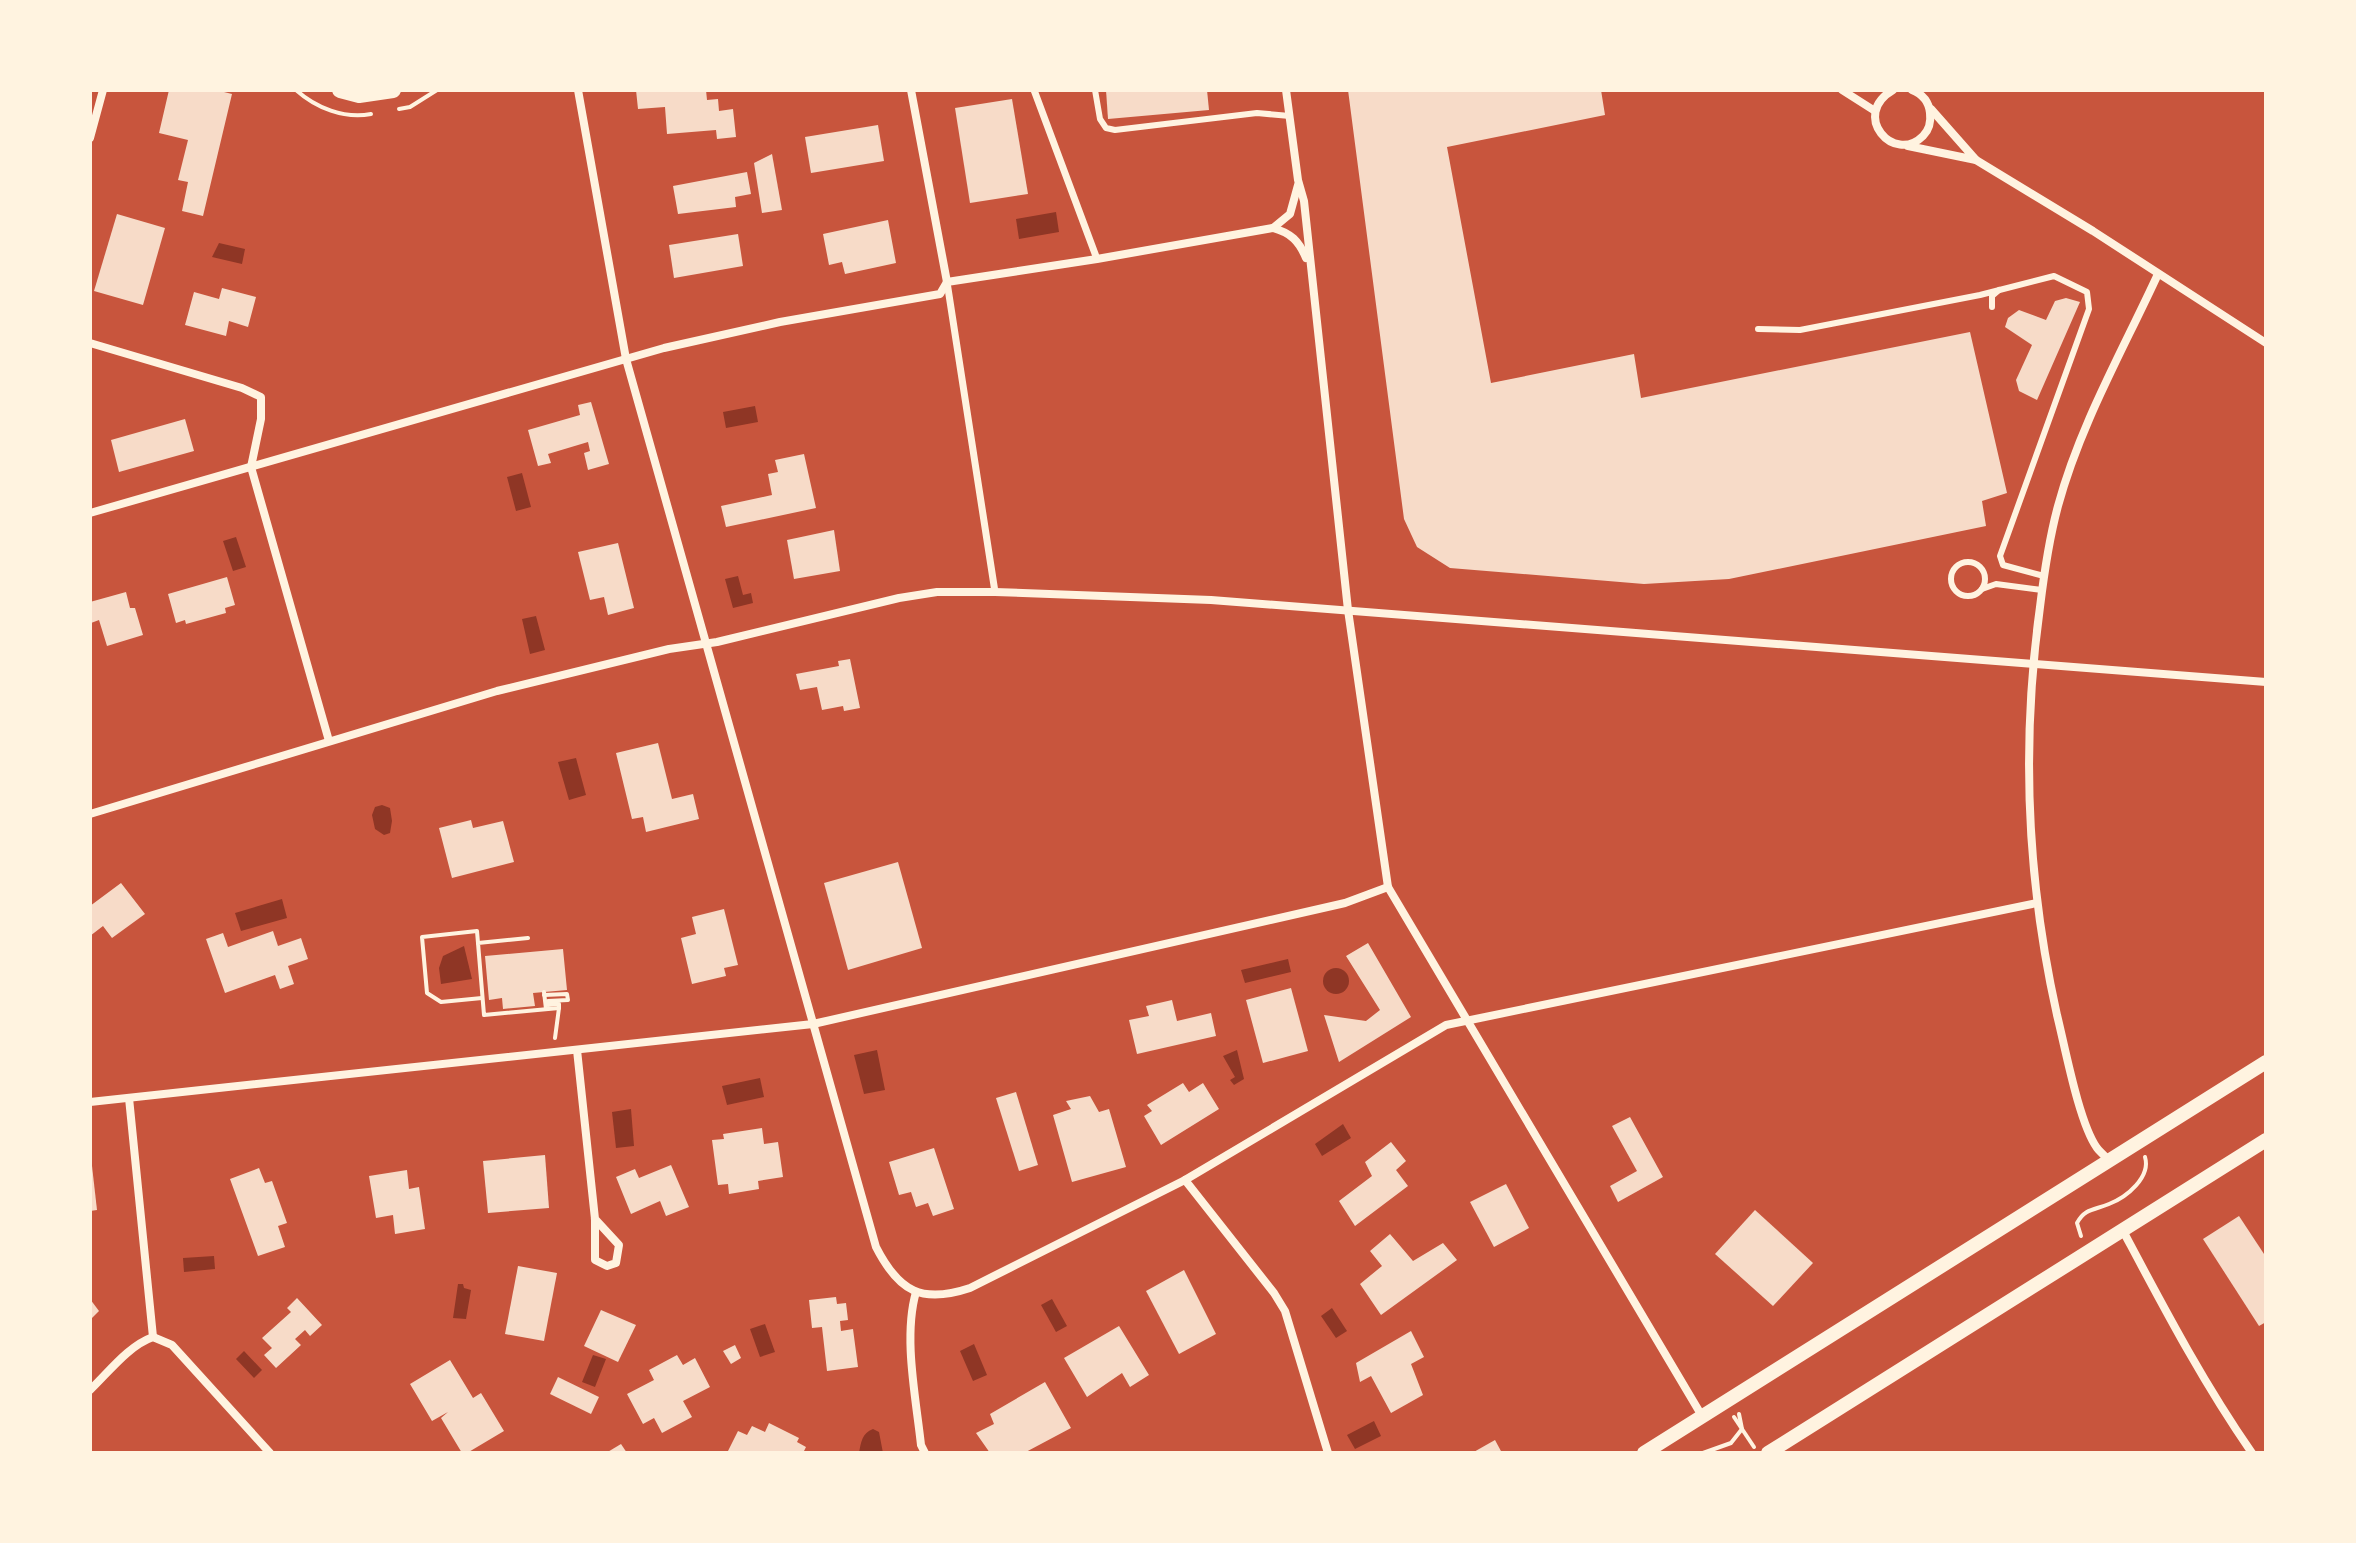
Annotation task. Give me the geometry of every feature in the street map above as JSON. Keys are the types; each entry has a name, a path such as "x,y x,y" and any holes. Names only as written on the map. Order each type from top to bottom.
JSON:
{"main road":[{"path":"340,90 359,95 393,90"}],"street":[{"path":"90,138 103,90"},
{"path":"578,90 626,359 705,643 876,1247 887,1269 916,1292 947,1296 970,1288 1185,1180 1446,1025 2037,903"},
{"path":"911,90 947,282 995,592"},
{"path":"1034,90 1097,259"},
{"path":"1286,90 1298,180 1304,201 1348,610 1388,887 1702,1416"},
{"path":"1842,90 1875,111"},
{"path":"1890,90 1880,99 1875,111 1875,122 1886,139 1976,160"},
{"path":"1912,90 1919,93 1976,160 2266,343"},
{"path":"1903,145 1922,137 1931,118 1930,108"},
{"path":"947,282 1273,228 1290,214 1298,180"},
{"path":"1273,228 1294,237 1301,244 1310,265"},
{"path":"2111,1161 2097,1148 2087,1127 2070,1068 2049,978 2037,903 2028,787 2033,664 2044,576 2058,506 2082,438 2158,274"},
{"path":"90,513 626,359 780,322 940,294 947,282"},
{"path":"90,343 242,388 261,397 261,419 251,467 329,741"},
{"path":"90,814 497,691 669,649 937,592 1211,600 2266,682"},
{"path":"90,1102 813,1024 1345,903 1388,887"},
{"path":"577,1050 595,1219 595,1260 607,1266 616,1263 619,1245 595,1219"},
{"path":"1644,1453 2266,1062"},
{"path":"129,1098 153,1337"},
{"path":"1768,1453 2266,1140"},
{"path":"1185,1180 1285,1311 1328,1453"},
{"path":"2122,1229 2195,1366 2252,1453"},
{"path":"916,1292 910,1314 911,1336 921,1445 925,1453"},
{"path":"90,1390 131,1351 153,1337"},
{"path":"153,1337 172,1345 270,1453"}],"lane":[{"path":"1095,90 1100,119 1106,128 1115,130 1257,113 1290,116"},
{"path":"1758,329 1800,330 1980,295 2001,287 2054,276 2087,292 2089,309 2000,556 2003,565 2044,576"},
{"path":"1992,307 1992,296 2001,287"},
{"path":"1982,589 1985,576 1979,565 1966,561 1954,567 1950,580 1956,592 1970,596 1996,584 2042,590"}],"path":[{"path":"482,998 441,1002 427,993 422,937 477,931 484,1015 559,1008"},
{"path":"478,943 528,938"},
{"path":"546,1009 544,993 567,994 568,1000 548,1001 548,1005 559,1004 554,1030 556,1053"},
{"path":"2089,1249 2077,1223 2082,1214 2123,1196 2143,1177 2147,1166 2138,1144"},
{"path":"1703,1453 1731,1443 1742,1429 1733,1397"}],"shaded area":[{"path":"1056,212 1059,232 1019,239 1016,219"},
{"path":"219,243 245,249 242,264 212,257"},
{"path":"755,406 758,422 726,428 723,412"},
{"path":"522,473 531,507 516,511 507,477"},
{"path":"236,537 246,567 233,571 223,541"},
{"path":"738,576 743,595 751,593 753,603 733,608 725,579"},
{"path":"536,616 545,650 530,654 522,619"},
{"path":"576,758 586,795 569,800 558,762"},
{"path":"382,805 390,808 392,821 390,833 384,835 375,829 372,815 375,807"},
{"path":"282,899 287,918 241,931 235,913"},
{"path":"464,946 472,979 441,984 439,968 443,956"},
{"path":"1288,959 1291,972 1245,983 1241,970"},
{"path":"1336,968 1345,972 1349,981 1345,990 1336,994 1327,990 1323,981 1327,972"},
{"path":"877,1050 885,1090 864,1094 854,1055"},
{"path":"1237,1050 1244,1079 1234,1085 1230,1080 1235,1077 1223,1056"},
{"path":"760,1078 764,1097 727,1105 722,1086"},
{"path":"631,1109 634,1146 616,1148 612,1112"},
{"path":"1343,1124 1351,1138 1322,1156 1315,1144"},
{"path":"214,1256 215,1269 184,1272 183,1258"},
{"path":"458,1284 471,1290 466,1319 453,1318"},
{"path":"1052,1299 1067,1326 1056,1332 1041,1305"},
{"path":"1332,1308 1347,1331 1336,1338 1321,1316"},
{"path":"765,1324 775,1352 760,1357 750,1329"},
{"path":"974,1344 987,1375 973,1381 960,1351"},
{"path":"244,1351 262,1370 254,1378 236,1359"},
{"path":"593,1355 606,1359 595,1387 582,1382"},
{"path":"1374,1421 1381,1436 1355,1449 1347,1435"},
{"path":"873,1429 879,1432 883,1453 859,1453 864,1435"}],"building":[{"path":"169,90 216,90 232,94 203,216 182,211 188,182 178,180 188,140 159,133"},
{"path":"636,90 706,90 707,100 718,99 719,111 733,109 736,137 717,139 716,130 667,134 665,107 638,109"},
{"path":"1106,90 1207,90 1209,110 1108,119"},
{"path":"1348,90 1601,90 1605,115 1447,147 1491,383 1634,354 1641,398 1970,332 2007,493 1982,501 1986,526 1729,579 1644,584 1450,568 1417,547 1404,519"},
{"path":"1012,99 1028,194 970,203 955,108"},
{"path":"878,125 884,161 811,173 805,137"},
{"path":"772,154 782,210 762,213 754,163"},
{"path":"747,172 751,194 735,197 736,207 678,214 673,186"},
{"path":"117,214 165,228 143,305 94,291"},
{"path":"888,220 896,263 845,274 842,262 829,265 823,234"},
{"path":"738,234 743,266 674,278 669,245"},
{"path":"222,288 256,297 248,327 229,321 226,336 185,325 194,292 219,299"},
{"path":"2066,298 2080,302 2037,400 2019,391 2016,380 2032,345 2005,327 2008,318 2019,310 2046,320 2055,301"},
{"path":"591,402 609,464 588,470 584,453 590,451 588,442 548,454 551,463 538,466 528,430 580,415 578,405"},
{"path":"185,419 194,451 119,472 111,440"},
{"path":"804,454 816,508 726,527 721,506 772,495 768,474 778,472 775,460"},
{"path":"834,530 840,571 794,579 787,540"},
{"path":"618,543 634,608 608,615 604,597 590,600 578,552"},
{"path":"227,577 235,605 225,608 226,613 186,624 185,620 176,623 168,594"},
{"path":"126,592 130,608 135,608 143,635 107,646 99,620 91,623 90,602"},
{"path":"850,659 860,708 844,711 843,706 822,710 817,687 800,690 796,674 839,666 838,661"},
{"path":"658,743 672,799 693,794 699,819 646,832 643,817 632,819 616,753"},
{"path":"471,820 473,828 503,821 514,862 452,878 439,828"},
{"path":"898,862 922,948 848,970 824,883"},
{"path":"121,883 145,914 112,938 103,926 90,936 90,906"},
{"path":"724,909 738,965 724,968 726,976 692,984 681,938 696,934 692,917"},
{"path":"273,931 278,946 301,938 308,959 288,966 294,984 280,989 275,975 225,993 206,939 223,933 228,947"},
{"path":"1368,943 1411,1017 1339,1062 1324,1015 1366,1021 1380,1010 1346,956"},
{"path":"563,949 567,990 533,993 535,1006 503,1009 502,998 489,1000 485,956"},
{"path":"1291,988 1308,1051 1263,1063 1246,1000"},
{"path":"1172,1000 1177,1021 1211,1013 1216,1036 1137,1054 1129,1020 1149,1016 1146,1006"},
{"path":"1183,1083 1189,1092 1203,1083 1219,1109 1161,1145 1144,1116 1152,1111 1147,1105"},
{"path":"1016,1092 1038,1165 1019,1171 996,1098"},
{"path":"1090,1096 1099,1112 1109,1109 1126,1167 1072,1182 1053,1115 1071,1109 1066,1101"},
{"path":"1630,1117 1663,1177 1618,1202 1610,1186 1637,1171 1612,1126"},
{"path":"762,1128 764,1144 778,1142 783,1177 758,1181 759,1189 729,1194 728,1184 718,1185 712,1140 724,1139 723,1134"},
{"path":"1391,1142 1406,1161 1396,1170 1408,1186 1355,1226 1339,1201 1372,1176 1365,1162"},
{"path":"934,1148 954,1209 933,1216 928,1203 916,1207 911,1192 899,1195 889,1162"},
{"path":"545,1155 549,1208 488,1213 483,1161"},
{"path":"671,1165 689,1207 666,1216 660,1201 631,1214 616,1177 635,1169 639,1178"},
{"path":"90,1166 97,1210 90,1211"},
{"path":"259,1168 265,1183 272,1181 287,1223 278,1226 285,1247 258,1256 230,1179"},
{"path":"407,1170 409,1189 419,1187 425,1229 395,1234 393,1215 376,1218 369,1176"},
{"path":"1506,1184 1529,1228 1494,1247 1470,1202"},
{"path":"1755,1210 1813,1263 1773,1306 1715,1254"},
{"path":"2239,1216 2266,1257 2266,1322 2259,1326 2203,1239"},
{"path":"1390,1234 1413,1261 1443,1243 1457,1260 1381,1315 1360,1284 1382,1266 1370,1251"},
{"path":"518,1266 557,1273 544,1341 505,1334"},
{"path":"1184,1270 1216,1334 1179,1354 1146,1291"},
{"path":"836,1297 837,1304 846,1303 848,1320 840,1321 841,1331 853,1329 858,1367 827,1371 822,1327 812,1328 809,1300"},
{"path":"297,1298 322,1325 310,1336 305,1330 295,1339 301,1345 276,1368 264,1355 272,1348 262,1338 291,1312 287,1308"},
{"path":"90,1299 99,1311 90,1320"},
{"path":"601,1310 636,1325 618,1362 584,1346"},
{"path":"1119,1326 1149,1375 1130,1387 1122,1373 1087,1397 1064,1358"},
{"path":"1411,1331 1424,1357 1411,1364 1423,1395 1391,1413 1371,1376 1360,1382 1356,1363"},
{"path":"735,1345 741,1358 731,1364 723,1351"},
{"path":"677,1355 683,1365 695,1358 710,1387 683,1401 692,1417 662,1433 654,1418 643,1424 627,1394 654,1380 649,1370"},
{"path":"450,1360 473,1398 481,1393 504,1431 467,1453 462,1453 441,1418 448,1412 432,1421 410,1384"},
{"path":"558,1377 599,1397 591,1414 550,1394"},
{"path":"1045,1382 1071,1428 1024,1453 990,1453 976,1433 994,1424 990,1414"},
{"path":"769,1423 799,1438 797,1442 806,1447 803,1453 727,1453 738,1431 747,1435 752,1426 765,1432"},
{"path":"1495,1440 1502,1453 1472,1453"},
{"path":"621,1444 627,1453 606,1453"}]}
